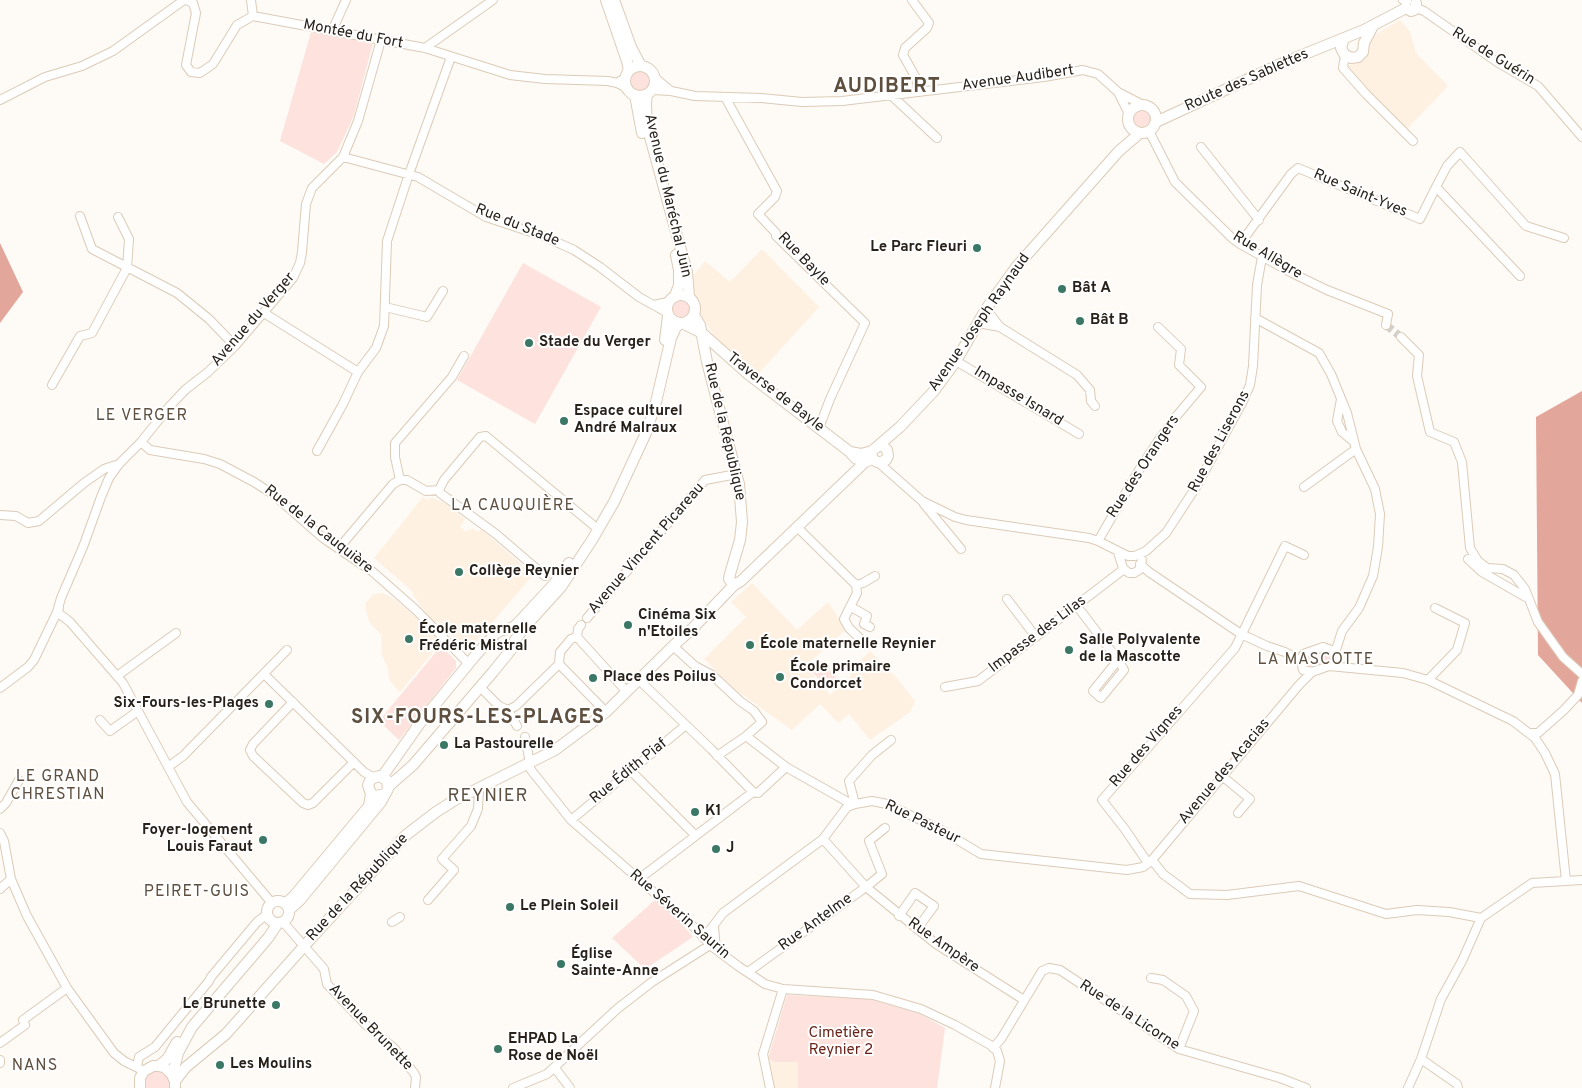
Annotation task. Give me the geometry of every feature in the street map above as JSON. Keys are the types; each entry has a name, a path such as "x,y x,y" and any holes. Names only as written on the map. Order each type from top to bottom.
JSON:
{"main road":[{"path":"606,0 628,61 625,80 635,95 649,92 654,84 654,77 649,70 641,66 631,47 614,0"},
{"name":"Route des Sablettes","path":"1156,122 1285,62 1373,26 1412,2"},
{"path":"1364,43 1359,37 1349,36 1341,44 1344,54 1351,58 1360,56 1373,26"},
{"name":"Route des Sablettes","path":"1321,48 1344,54"},
{"path":"625,80 634,68 641,66"},
{"name":"Avenue du Maréchal Juin","path":"649,92 647,126 687,272 689,297"},
{"name":"Avenue du Maréchal Juin","path":"372,777 496,633 508,630 521,621 554,584 593,525 612,492 640,432 655,384 667,332 669,307 679,285 679,270 645,145 635,95"},
{"path":"1141,104 1154,110 1156,122 1144,132 1131,128 1129,119 1134,107 1141,104"},
{"name":"Route des Sablettes","path":"1154,110 1173,114"},
{"name":"Avenue Joseph Raynaud","path":"1119,151 1129,119"},
{"name":"Avenue Joseph Raynaud","path":"734,585 741,581 797,527 877,455 934,391 956,361 986,309 1014,270 1119,151 1144,132"},
{"path":"515,640 561,587 614,502 646,433 656,402 671,338 676,327 682,324 690,320 694,315 694,304 685,295 669,307 673,322 682,324"},
{"name":"Traverse de Bayle","path":"694,315 700,324 702,333"},
{"name":"Traverse de Bayle","path":"682,324 702,333 748,374 850,452 877,455"},
{"name":"Rue de la République","path":"175,1082 186,1066 226,1034 304,945 406,835 449,804 529,764 570,740 606,712 693,628 734,585 730,579 730,574 740,540 742,502 737,474 707,362 702,333"},
{"path":"371,794 376,796 387,790 413,765 480,687 514,646 513,634 508,630"},
{"path":"372,777 387,780 387,790 374,812 300,900 287,907 369,806 371,794 368,788 372,777"},
{"path":"158,1066 168,1058 191,1020 275,920 289,915 287,907 280,900 271,902 267,907 275,920 277,926 192,1027 178,1053 175,1082"},
{"path":"138,1087 141,1069 153,1066 168,1070 175,1082"}],"street":[{"path":"0,100 44,78 82,66 113,51 185,0 193,2 196,13 186,65 191,72 200,73 213,64 237,25 253,16 251,0"},
{"path":"332,31 346,0"},
{"path":"425,48 492,0"},
{"path":"912,0 929,23 927,28 905,48 903,55 916,78 919,92"},
{"name":"Rue de Guérin","path":"1412,2 1497,62 1538,86 1582,138"},
{"name":"Montée du Fort","path":"253,16 425,48 510,75 545,79 625,80"},
{"name":"Avenue du Verger","path":"0,688 28,667 34,660 82,563 104,499 119,464 141,442 185,390 208,372 235,346 293,278 300,264 306,204 312,188 343,157 358,120 381,40"},
{"path":"1344,54 1343,68 1413,141"},
{"path":"317,450 343,404 358,372 376,348 384,326 387,241 451,57"},
{"name":"Avenue Audibert","path":"649,92 671,91 695,96 725,96 802,102 842,101 1044,77 1083,70 1105,78 1118,92 1141,104"},
{"name":"Avenue Audibert","path":"654,77 671,91"},
{"name":"Avenue Audibert","path":"1118,92 1129,119"},
{"path":"891,95 937,138"},
{"name":"Rue Bayle","path":"725,96 777,191 775,197 758,214 776,233 776,236 865,323 830,399 819,428"},
{"name":"Rue Allègre","path":"1144,132 1175,182 1240,244 1327,290 1388,314 1386,325"},
{"path":"1201,147 1259,220"},
{"path":"1520,276 1436,187 1448,166 1460,152 1526,226 1564,238"},
{"name":"Rue du Stade","path":"343,157 418,177 486,217 543,236 574,250 639,297 654,305 669,307"},
{"name":"Rue Saint-Yves","path":"1240,244 1291,174 1298,168 1420,219 1436,187"},
{"path":"80,216 92,249 177,293 209,319 235,346"},
{"path":"52,385 80,336 92,333 127,268 129,239 118,217"},
{"name":"Rue des Liserons","path":"1133,563 1166,533 1196,488 1243,402 1250,385 1262,257"},
{"path":"385,307 427,317 442,291"},
{"path":"986,309 1000,327 1077,375 1090,390 1091,401 1095,406"},
{"path":"264,313 358,372"},
{"path":"1255,318 1319,353 1331,374 1347,413 1355,446 1375,489 1380,514 1378,547 1373,576 1359,608 1342,631 1323,647 1306,653 1285,652"},
{"path":"978,323 1000,327"},
{"name":"Rue des Orangers","path":"1098,541 1158,441 1201,386 1179,365 1181,349 1158,327"},
{"path":"1401,337 1419,355 1417,376 1430,432 1454,442 1462,462 1470,548 1478,561 1488,568 1503,569 1514,575 1525,589 1538,622 1563,657 1582,674"},
{"path":"400,480 395,457 395,443 452,377 464,356"},
{"name":"Impasse Isnard","path":"956,361 1079,434"},
{"path":"1341,399 1337,421 1342,432 1355,446"},
{"path":"438,490 444,480 480,437 486,436 593,525"},
{"name":"Rue de la Cauquière","path":"141,442 150,450 204,459 229,468 274,495 315,531 373,572 416,610 469,664"},
{"path":"1304,487 1355,446"},
{"path":"877,455 894,476 922,501 961,549"},
{"path":"0,515 16,516 28,523 38,521 84,483 104,469 119,464"},
{"name":"Avenue Vincent Picareau","path":"587,618 705,480 737,474"},
{"path":"339,548 392,484 400,480 407,480 426,491 438,490"},
{"path":"438,490 496,534 545,576"},
{"path":"922,501 947,514 966,520 1064,534 1098,541 1149,572 1241,634 1285,652 1300,661 1303,670 1312,672 1329,666 1403,673 1428,680 1513,721 1535,738 1555,774 1566,882"},
{"path":"797,527 856,585 857,592 844,619 849,628 866,645"},
{"name":"Rue des Vignes","path":"1150,862 1102,800 1235,648 1285,546 1304,555"},
{"path":"1468,560 1482,572 1530,599"},
{"name":"Impasse des Lilas","path":"945,687 978,681 1133,563"},
{"path":"856,585 863,584 875,576"},
{"path":"1007,599 1036,637"},
{"path":"1077,606 1118,660 1124,670 1101,698 1093,691 1118,660"},
{"path":"851,607 867,616 864,624 870,627"},
{"path":"1428,680 1457,650 1465,623 1435,608"},
{"path":"57,612 70,622 117,676 187,802 271,902"},
{"path":"508,710 516,706 558,664 560,652 579,630 627,692"},
{"path":"1329,666 1335,656 1342,631"},
{"path":"117,676 176,633"},
{"path":"673,646 695,666 712,675 740,701 754,711 762,722 746,736 717,756"},
{"path":"1323,647 1331,650 1346,668"},
{"path":"168,767 183,756 287,650"},
{"path":"1300,661 1306,653"},
{"path":"558,664 606,712"},
{"name":"Avenue des Acacias","path":"1299,685 1303,670"},
{"name":"Avenue des Acacias","path":"1150,862 1312,672"},
{"path":"264,674 354,762 372,777"},
{"path":"639,680 753,792 758,793 786,767"},
{"path":"1529,733 1538,733 1564,710 1578,695 1582,681"},
{"path":"480,687 499,706 508,710 517,726"},
{"path":"293,702 253,744 250,750 253,756 303,803 308,805 313,803 354,762"},
{"path":"100,720 110,731 138,711"},
{"name":"Rue Édith Piaf","path":"571,820 686,725"},
{"name":"Rue Pasteur","path":"746,736 786,767 846,801 855,804 872,801 887,804 941,830 981,854 1127,870 1143,867 1150,862"},
{"path":"525,737 529,764"},
{"path":"704,938 723,914 823,839 847,807 855,804 850,781 868,759 891,740"},
{"name":"Rue Séverin Saurin","path":"529,764 531,770 571,820 696,929 713,947 765,984 783,989 873,995 921,1009 955,1025 994,1048"},
{"path":"630,771 695,835"},
{"path":"1222,776 1250,799 1238,813"},
{"path":"0,809 19,780"},
{"path":"428,900 454,870 442,859 471,826 478,808 479,789"},
{"path":"639,880 753,792"},
{"path":"866,888 882,874 869,841 885,828"},
{"path":"0,833 4,841 11,880 27,916 67,988 114,1053 124,1061 141,1069"},
{"name":"Rue Antelme","path":"748,972 866,888 823,839"},
{"path":"1150,862 1190,894 1227,895 1299,886 1386,914 1417,910 1449,912 1481,918"},
{"path":"0,889 11,880"},
{"path":"1408,1088 1421,1059 1441,999 1462,961 1481,918 1532,883 1582,880"},
{"name":"Rue Ampère","path":"866,888 943,949 1024,1000"},
{"path":"899,916 915,893 934,906 917,929"},
{"path":"392,922 400,917"},
{"path":"141,1069 139,1057 155,1048 257,922 275,920"},
{"name":"Avenue Brunette","path":"275,920 304,945 324,969 327,984 366,1025 394,1048 414,1073 415,1088"},
{"path":"513,1088 547,1074 617,1009 652,982 713,947 714,927"},
{"name":"Rue de la Licorne","path":"994,1048 1042,972 1049,968 1060,970 1179,1049 1280,1078 1306,1088"},
{"path":"1151,978 1163,980 1186,996 1194,1011 1179,1049"},
{"path":"0,1042 25,1025 23,1020 67,988"},
{"path":"770,1088 762,1054 783,989"},
{"path":"994,1048 999,1055 1000,1061 995,1088"},
{"path":"1421,1059 1457,1084 1458,1088"},
{"path":"555,1068 570,1088"}],"shaded area":[{"path":"1400,20 1410,32 1416,53 1448,86 1407,129 1346,67 1360,61 1368,51 1371,37"},
{"path":"0,243 23,292 0,323"},
{"path":"762,249 819,307 757,375 715,337 703,319 691,285 693,276 705,261 730,282"},
{"path":"1582,391 1582,703 1538,655 1536,417"},
{"name":"Collège Reynier","path":"423,497 428,500 431,497 446,504 465,519 460,527 466,532 473,528 478,532 481,529 529,571 527,574 531,577 468,651 443,626 437,621 435,622 425,612 413,592 374,558"},
{"path":"752,583 797,630 828,602 846,630 805,666 830,695 849,679 854,666 870,651 896,677 915,701 910,712 870,740 849,714 838,723 820,704 792,730 733,688 704,659 746,617 731,602"},
{"name":"École maternelle Frédéric Mistral","path":"383,593 412,614 441,643 400,692 390,681 388,669 382,655 381,635 369,622 366,609 366,602 374,594"},
{"path":"768,1059 775,1062 798,1061 798,1088 773,1088"}],"green space":[{"path":"311,32 373,43 354,115 337,152 324,164 280,141"},
{"path":"640,67 650,71 654,81 650,91 640,95 630,91 626,81 630,71"},
{"path":"1142,105 1152,109 1156,119 1152,129 1142,133 1132,129 1128,119 1132,109"},
{"name":"Stade du Verger","path":"523,263 601,307 535,424 457,380"},
{"path":"681,295 691,299 695,309 691,319 681,323 671,319 667,309 671,299"},
{"path":"441,646 456,661 456,668 399,740 379,721"},
{"path":"1323,647 1335,653 1329,666 1303,670 1303,655"},
{"path":"820,660 839,681 829,690 809,669"},
{"path":"655,900 679,921 693,937 645,969 612,938"},
{"name":"Cimetière Reynier 2","path":"787,995 869,999 920,1014 945,1028 937,1088 798,1088 798,1062 775,1062 768,1059"},
{"path":"164,1067 175,1088 140,1088 142,1074"}],"tunnel":[{"path":"1386,325 1401,337"}],"place":[{"name":"Le Parc Fleuri","path":"977,248"},
{"name":"Bât A","path":"1062,289"},
{"name":"Bât B","path":"1080,321"},
{"name":"Stade du Verger","path":"529,343"},
{"name":"Espace culturel André Malraux","path":"564,421"},
{"name":"Collège Reynier","path":"459,572"},
{"name":"Cinéma Six n'Etoiles","path":"628,625"},
{"name":"École maternelle Frédéric Mistral","path":"409,639"},
{"name":"École maternelle Reynier","path":"750,645"},
{"name":"Salle Polyvalente de la Mascotte","path":"1069,650"},
{"name":"École primaire Condorcet","path":"780,677"},
{"name":"Place des Poilus","path":"593,678"},
{"name":"Six-Fours-les-Plages","path":"269,704"},
{"name":"La Pastourelle","path":"444,745"},
{"name":"K1","path":"695,812"},
{"name":"Foyer-logement Louis Faraut","path":"263,840"},
{"name":"J","path":"716,849"},
{"name":"Le Plein Soleil","path":"510,907"},
{"name":"Église Sainte-Anne","path":"561,964"},
{"name":"Le Brunette","path":"276,1005"},
{"name":"EHPAD La Rose de Noël","path":"498,1049"},
{"name":"Les Moulins","path":"220,1065"}],"district":[{"name":"AUDIBERT","path":"887,88"},
{"name":"LE VERGER","path":"142,417"},
{"name":"LA CAUQUIÈRE","path":"513,507"},
{"name":"LA MASCOTTE","path":"1316,661"},
{"name":"SIX-FOURS-LES-PLAGES","path":"478,719"},
{"name":"LE GRAND CHRESTIAN","path":"58,787"},
{"name":"REYNIER","path":"488,797"},
{"name":"PEIRET-GUIS","path":"197,893"},
{"name":"NANS","path":"35,1067"}]}
